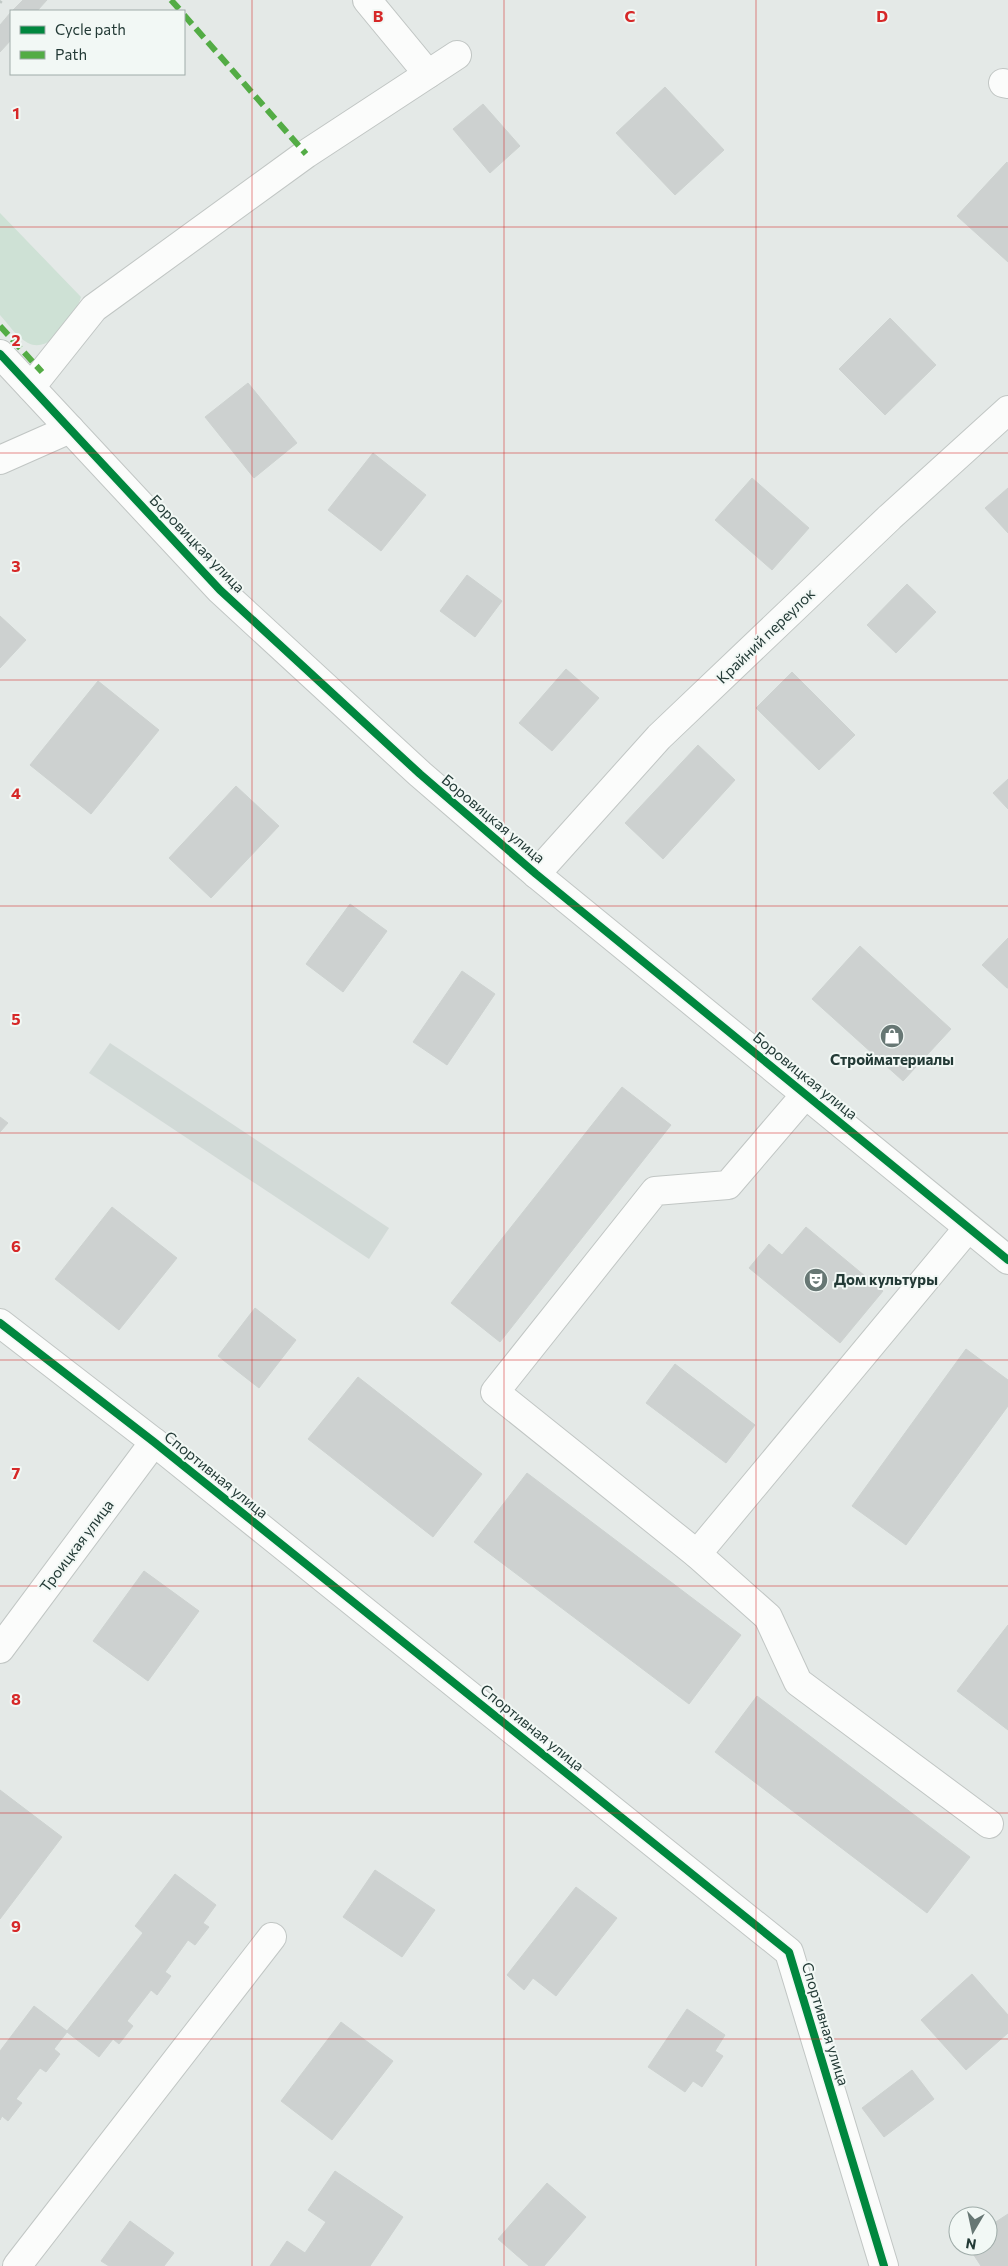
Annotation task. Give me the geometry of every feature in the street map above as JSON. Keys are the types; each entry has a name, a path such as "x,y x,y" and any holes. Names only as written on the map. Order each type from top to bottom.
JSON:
{"street":[{"path":"367,0 428,74"},
{"path":"31,388 94,308 306,154 457,55"},
{"name":"Боровицкая улица","path":"0,354 220,590 420,774 536,874 1008,1260"},
{"name":"Крайний переулок","path":"536,874 659,737 883,524 1008,410"},
{"path":"0,460 70,429"},
{"path":"805,1095 728,1184 655,1191 495,1392 697,1554 768,1617 798,1682 989,1824"},
{"path":"697,1554 968,1228"},
{"name":"Спортивная улица","path":"0,1323 154,1442 789,1952 884,2266"},
{"name":"Троицкая улица","path":"0,1649 154,1442"},
{"path":"17,2266 272,1936"}],"shaded area":[{"path":"110,1043 389,1228 369,1259 89,1073"}],"green space":[{"path":"0,213 81,297 74,313 62,331 46,343 37,345 28,343 16,334 0,315"}],"building":[{"path":"23,0 47,0 38,10 13,10"},
{"path":"10,13 10,41 0,52 0,25"},
{"path":"665,87 724,150 675,195 616,133"},
{"path":"483,104 520,146 490,173 453,129"},
{"path":"1007,162 1008,164 1008,262 957,216"},
{"path":"890,318 936,365 885,415 839,369"},
{"path":"248,383 297,443 254,478 205,417"},
{"path":"373,453 426,495 381,551 328,510"},
{"path":"752,478 809,528 772,570 715,520"},
{"path":"1008,488 1008,533 985,508"},
{"path":"467,575 502,601 475,637 440,611"},
{"path":"907,584 936,612 896,653 867,625"},
{"path":"0,616 26,640 0,668"},
{"path":"566,669 599,698 552,751 519,723"},
{"path":"792,672 855,735 819,770 756,708"},
{"path":"98,681 159,730 91,814 30,765"},
{"path":"698,745 735,780 663,859 625,823"},
{"path":"1008,779 1008,809 993,793"},
{"path":"236,786 279,826 211,898 169,858"},
{"path":"350,904 387,931 343,992 306,964"},
{"path":"1008,938 1008,988 1007,988 982,965"},
{"path":"860,946 951,1029 903,1081 812,999"},
{"path":"462,971 495,994 447,1065 413,1042"},
{"path":"622,1087 671,1125 500,1342 451,1303"},
{"path":"0,1117 8,1123 0,1132"},
{"path":"112,1207 177,1258 119,1330 55,1279"},
{"name":"Дом культуры","path":"806,1227 883,1291 840,1343 749,1268 769,1244 782,1255"},
{"path":"255,1308 296,1340 259,1388 218,1356"},
{"path":"966,1349 1008,1380 1008,1406 906,1545 852,1506"},
{"path":"675,1364 755,1425 726,1463 646,1403"},
{"path":"358,1377 482,1474 433,1537 308,1439"},
{"path":"527,1473 741,1635 689,1704 474,1542"},
{"path":"144,1571 199,1611 148,1681 93,1641"},
{"path":"1008,1625 1008,1730 957,1691"},
{"path":"757,1696 970,1857 927,1913 715,1752"},
{"path":"0,1790 62,1837 0,1919"},
{"path":"375,1870 435,1910 402,1957 343,1917"},
{"path":"175,1874 216,1905 203,1923 209,1927 195,1945 188,1940 165,1972 171,1976 157,1995 151,1990 127,2021 133,2026 119,2044 113,2039 99,2057 67,2032 54,2049 60,2054 46,2072 40,2068 16,2099 22,2103 8,2121 2,2116 0,2120 0,2051 34,2006 67,2031 143,1933 135,1926"},
{"path":"576,1887 617,1918 556,1996 533,1978 524,1990 507,1975"},
{"path":"972,1974 1008,2015 1008,2033 966,2070 921,2020"},
{"path":"687,2009 725,2035 715,2051 723,2056 702,2087 693,2081 685,2092 648,2067"},
{"path":"341,2022 393,2061 332,2140 281,2101"},
{"path":"912,2070 934,2099 884,2137 862,2108"},
{"path":"335,2171 403,2217 370,2266 270,2266 287,2241 305,2253 326,2222 308,2210"},
{"path":"547,2183 586,2217 544,2266 529,2266 498,2239"},
{"path":"1008,2214 1008,2266 981,2266 974,2256 998,2256 998,2220"},
{"path":"130,2221 174,2253 164,2266 109,2266 101,2261"}],"marked path":[{"path":"171,0 180,10"},
{"path":"185,16 306,154"},
{"path":"0,326 42,372"}],"cycle path":[{"path":"0,354 220,590 420,774 536,874 1008,1260"},
{"path":"0,1323 154,1442 789,1952 884,2266"}],"place":[{"name":"Стройматериалы","path":"892,1036"},
{"name":"Дом культуры","path":"816,1280"}]}
